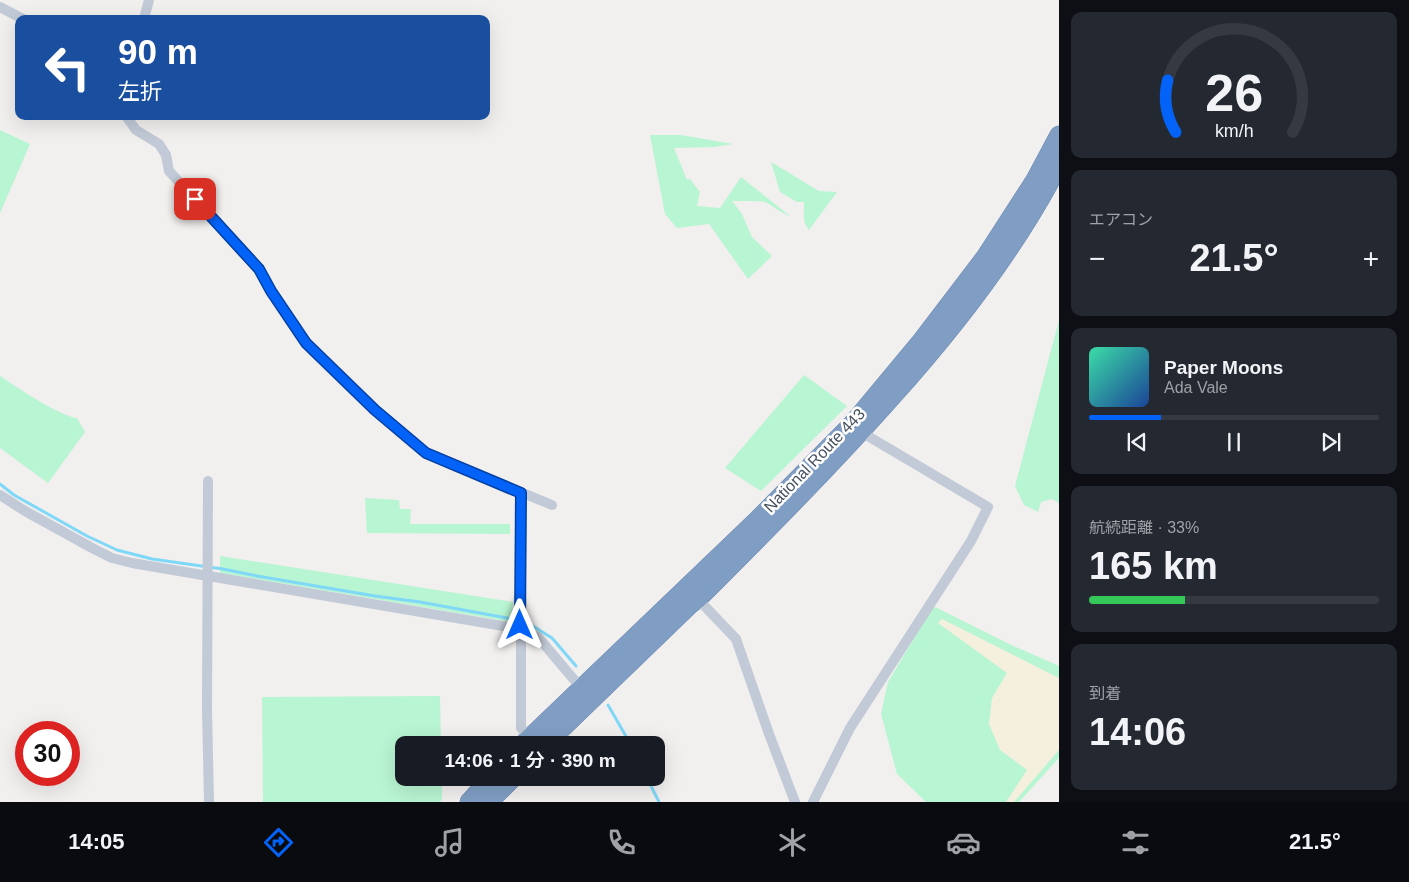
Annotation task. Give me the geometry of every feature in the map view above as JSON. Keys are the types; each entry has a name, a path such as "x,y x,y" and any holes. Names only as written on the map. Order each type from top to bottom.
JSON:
{"highway":[{"name":"National Route 443","path":"857,428 986,256 1035,180 1059,135"},
{"name":"National Route 443","path":"537,736 581,688 692,593 759,518 857,428 933,351 1000,264 1048,187 1059,165"},
{"name":"National Route 443","path":"539,736 691,604 692,593"},
{"path":"470,802 484,786"},
{"path":"489,802 505,786"}],"street":[{"path":"145,15 150,0"},
{"path":"0,7 16,15"},
{"path":"129,120 136,130 159,144 166,155 169,171 259,269 271,291 306,343 375,410 426,453 552,505"},
{"path":"813,802 850,728 971,541 988,507 857,428"},
{"path":"208,481 207,709 209,802"},
{"path":"521,493 520,728 527,736"},
{"path":"0,495 25,511 112,558 132,563 209,569 520,623 538,637 581,688"},
{"path":"692,593 736,639 795,802"}],"green space":[{"path":"0,130 30,144 0,213"},
{"path":"650,135 681,135 733,144 714,147 674,148 687,180 690,179 700,192 697,206 720,208 741,177 790,216 765,202 732,201 742,214 752,237 772,256 748,279 709,224 677,228 665,214"},
{"path":"771,162 819,191 837,192 809,230 804,220 804,202 797,202 780,192"},
{"path":"1059,320 1059,503 1052,499 1041,502 1038,512 1024,505 1015,486"},
{"path":"804,375 847,406 761,491 725,468"},
{"path":"0,376 50,407 77,418 85,432 48,483 0,448"},
{"path":"365,498 399,500 400,509 411,509 410,524 510,524 510,534 367,533"},
{"path":"220,556 513,602 512,622 220,573"},
{"path":"933,606 1009,644 1059,666 1059,758 1019,802 926,802 897,774 881,714 888,682"},
{"path":"440,696 441,736 395,736 395,786 442,786 442,799 440,802 263,802 262,697"}],"sand":[{"path":"942,619 1059,678 1059,750 1014,802 1006,802 1027,770 1000,750 989,724 992,698 1007,673 938,623"}],"waterway":[{"path":"0,484 14,495 87,536 117,550 152,559 223,569 518,620"},
{"path":"524,622 552,638 576,666"},
{"path":"608,705 626,736"},
{"path":"651,786 659,802"}],"route":[{"path":"195,199 259,269 289,320 306,343 375,410 426,453 521,493 520,625"}]}
